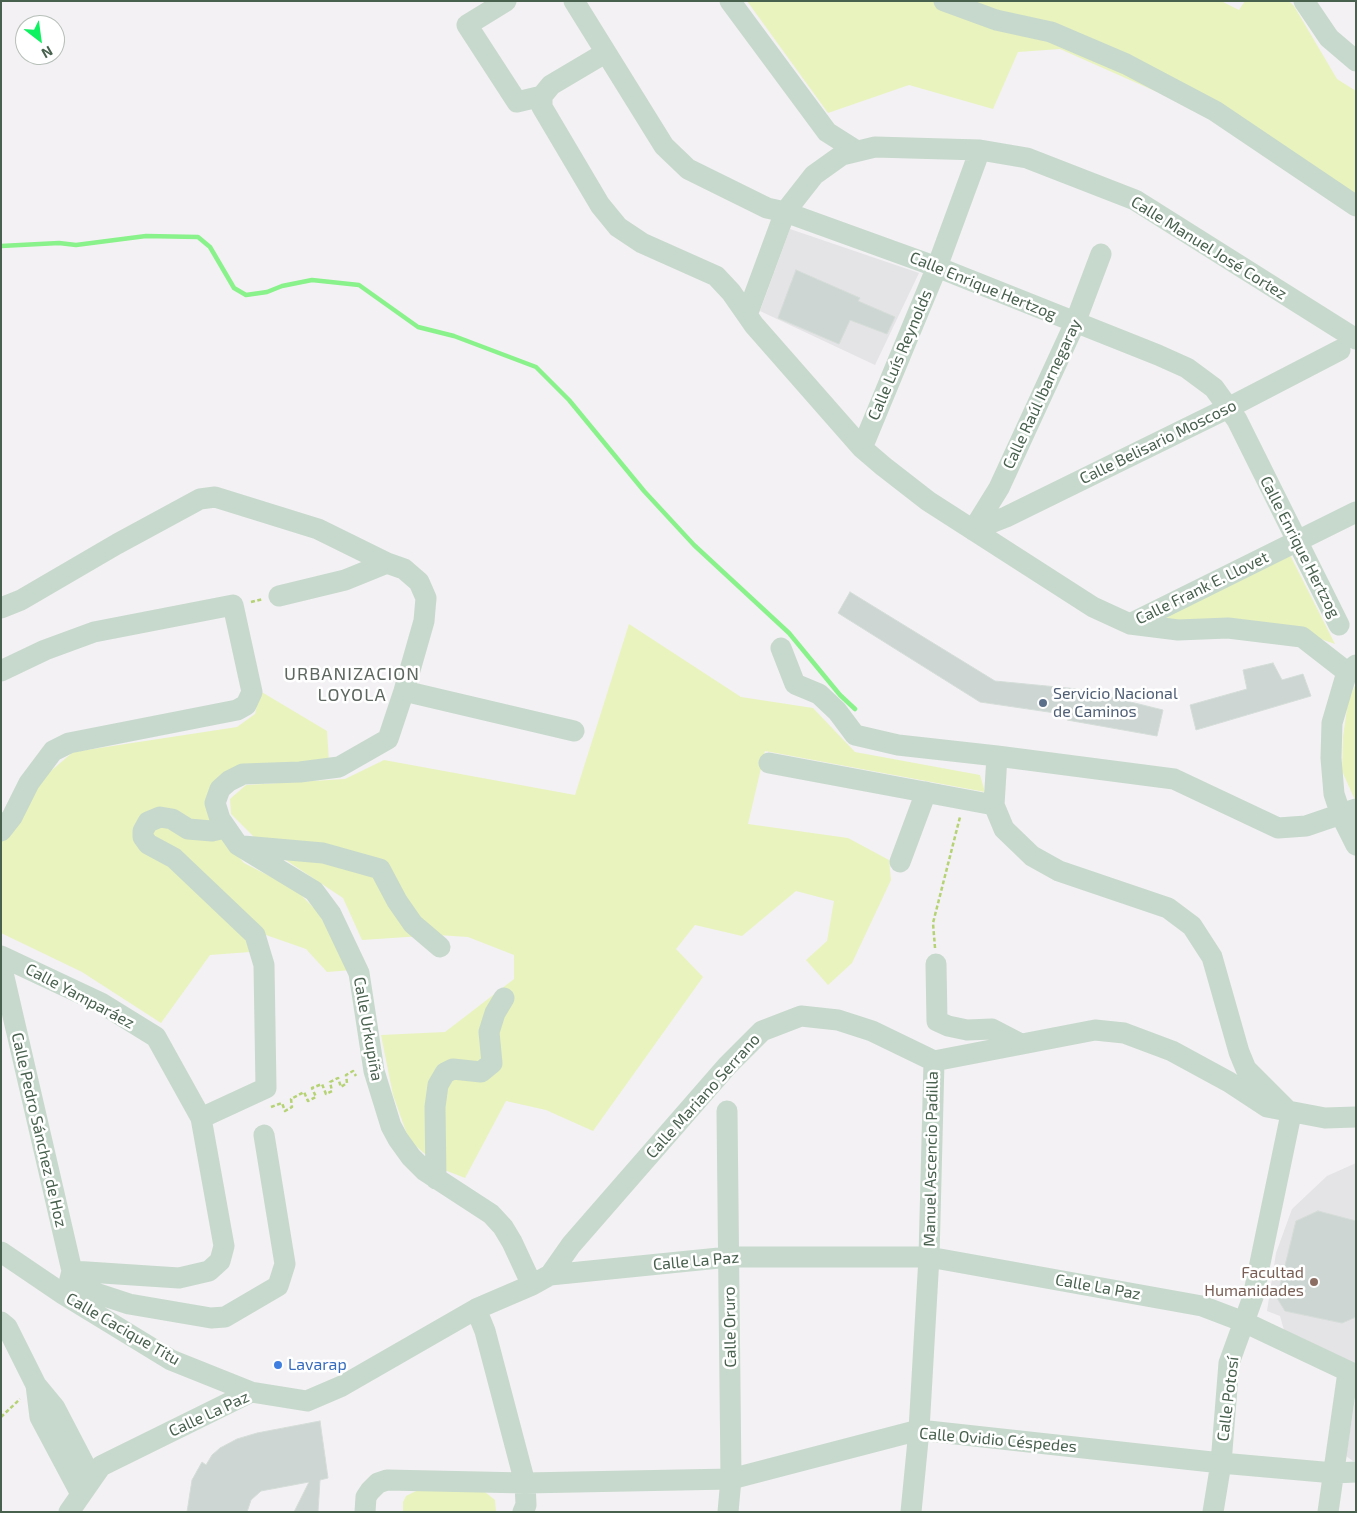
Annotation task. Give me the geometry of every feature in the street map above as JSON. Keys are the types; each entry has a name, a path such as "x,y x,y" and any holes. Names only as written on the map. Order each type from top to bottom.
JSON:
{"street":[{"path":"506,1 466,25 517,102 542,96 551,85 605,54"},
{"name":"Calle Enrique Hertzog","path":"574,1 605,54 664,146 688,169 767,208 785,212 937,266 1187,368 1214,388 1230,407 1339,625"},
{"path":"730,1 826,132 857,151"},
{"path":"944,1 996,20 1051,32 1126,64 1215,110 1356,206"},
{"path":"1304,1 1329,38 1356,61"},
{"path":"542,96 542,107 551,125 600,205 618,227 642,243 716,276 747,315 862,448 928,501 1093,607 1130,624 1178,630 1228,628 1302,637 1351,668 1332,723 1332,767 1334,794 1348,812 1356,845"},
{"name":"Calle Manuel José Cortez","path":"747,315 785,212 814,175 842,155 875,147 980,150 1027,158 1135,200 1348,345"},
{"name":"Calle Luís Reynolds","path":"862,448 937,266 980,150"},
{"name":"Calle Raúl Ibarnegaray","path":"973,530 999,488 1075,323 1101,254"},
{"name":"Calle Belisario Moscoso","path":"973,530 1006,517 1230,407 1348,345"},
{"name":"Calle Urkupiña","path":"1,608 21,600 117,544 200,499 215,497 318,530 387,563 404,569 419,582 426,598 424,621 388,739 339,767 300,772 243,774 229,780 220,789 215,803 224,828 238,845 314,891 331,914 359,973 374,1071 391,1126 410,1157 436,1179 491,1214 541,1280"},
{"name":"Calle Frank E. Llovet","path":"1130,624 1356,512"},
{"path":"279,596 345,580 387,563"},
{"path":"1,671 44,650 94,632 233,605 252,692 246,705 237,710 69,743 53,751 44,760 29,783 12,817 1,831"},
{"path":"782,648 795,684 819,694 837,711 854,735 898,745 1174,779 1278,828 1306,826 1348,812"},
{"path":"404,691 574,731"},
{"path":"997,756 994,805 1004,829 1032,856 1059,870 1168,908 1192,926 1212,957 1239,1052 1246,1069 1291,1114"},
{"path":"769,763 994,805"},
{"path":"900,862 926,792"},
{"path":"201,1118 266,1088 264,965 255,935 180,862 148,844 143,837 143,831 148,822 160,817 172,819 188,828 212,831 224,828"},
{"path":"238,845 323,853 380,869 413,924 440,947"},
{"name":"Calle Yamparáez","path":"1,956 101,1003 156,1037 201,1118 224,1246 220,1261 209,1271 179,1278 68,1283"},
{"name":"Calle Pedro Sánchez de Hoz","path":"1,964 68,1283"},
{"path":"936,964 937,1021 948,1026 966,1030 992,1029 1019,1043"},
{"path":"436,1179 435,1107 438,1085 445,1073 453,1069 481,1072 492,1064 489,1032 495,1013 504,998"},
{"name":"Calle Mariano Serrano","path":"541,1280 727,1066 762,1031 801,1016 838,1020 872,1031 934,1061"},
{"path":"934,1061 1019,1043 1095,1030 1124,1034 1172,1051 1229,1082 1267,1107 1291,1114 1325,1118 1356,1116"},
{"name":"Manuel Ascencio Padilla","path":"911,1512 919,1430 929,1257 934,1061"},
{"name":"Calle Oruro","path":"727,1111 731,1479 728,1512"},
{"name":"Calle Potosí","path":"1213,1512 1221,1463 1229,1363 1253,1297 1291,1114"},
{"path":"68,1283 129,1304 211,1318 225,1317 278,1286 285,1264 264,1135"},
{"name":"Calle Cacique Titu","path":"1,1252 68,1283 171,1360 251,1392"},
{"name":"Calle La Paz","path":"69,1512 101,1466 251,1392 307,1402 323,1396 476,1309 541,1280 729,1257 929,1257 1202,1306 1244,1322 1352,1373"},
{"path":"476,1309 525,1483 526,1505 523,1512"},
{"path":"1,1322 7,1327 36,1385 40,1417 87,1486"},
{"path":"1328,1512 1352,1373"},
{"name":"Calle Ovidio Céspedes","path":"365,1512 366,1497 370,1491 378,1483 387,1480 525,1483 731,1479 919,1430 1221,1463 1334,1473 1356,1472"}],"path":[{"path":"233,605 279,596"},
{"path":"936,964 932,923 965,800"},
{"path":"266,1088 267,1109 282,1103 285,1111 292,1107 291,1099 304,1092 308,1101 316,1097 312,1088 322,1084 326,1094 332,1091 330,1082 338,1078 341,1088 347,1084 346,1075 353,1071 358,1079 374,1071"}],"shaded area":[{"path":"790,229 919,273 875,365 760,311"},
{"name":"Facultad Humanidades","path":"1356,1163 1356,1366 1284,1330 1280,1316 1267,1311 1276,1253 1292,1209 1327,1176"},
{"path":"1356,1393 1356,1461 1353,1461 1346,1456"}],"green space":[{"path":"747,1 1221,1 1239,10 1245,1 1289,1 1294,6 1337,79 1356,91 1356,216 1209,115 1060,49 1018,52 993,109 909,85 828,113"},
{"path":"1290,555 1335,644 1298,631 1169,621 1164,616"},
{"path":"629,624 741,697 813,708 855,752 980,775 985,792 765,751 748,824 848,838 889,860 891,880 852,963 828,985 806,960 827,941 834,901 796,891 742,936 695,925 676,949 703,977 593,1131 546,1110 506,1101 465,1178 442,1169 409,1140 393,1095 381,1035 445,1032 514,979 514,955 468,937 437,935 362,940 343,898 260,843 231,814 230,799 246,785 345,779 384,760 575,795"},
{"path":"1356,683 1355,800 1342,771 1343,737 1348,702"},
{"path":"260,691 327,731 329,762 232,776 217,833 244,863 295,889 317,911 352,970 327,972 306,949 266,935 250,952 210,955 161,1023 82,972 1,933 1,841 45,776 73,752 237,727 255,714"},
{"path":"418,1490 485,1492 495,1500 496,1512 403,1512 403,1502 406,1496"}],"building":[{"path":"796,270 860,298 858,301 895,317 887,334 850,320 839,344 778,318"},
{"path":"850,592 995,681 1078,689 1163,710 1157,736 1067,720 1069,715 980,702 838,613"},
{"path":"1273,663 1282,680 1303,674 1311,696 1196,730 1190,705 1247,689 1243,670"},
{"path":"1318,1211 1356,1221 1356,1317 1342,1323 1285,1311 1277,1298 1296,1221"},
{"path":"320,1421 328,1478 320,1480 318,1512 294,1512 309,1482 261,1491 251,1500 247,1512 187,1512 192,1480 202,1462 206,1465 212,1455 220,1448 237,1439 257,1433"}],"waterway":[{"path":"1,246 59,243 76,245 146,236 198,237 210,247 234,288 246,295 267,292 282,286 312,280 359,285 418,327 454,336 536,367 569,400 644,491 694,545 789,633 840,695 855,709"}],"place":[{"name":"Servicio Nacional de Caminos","path":"1043,703"},
{"name":"Facultad Humanidades","path":"1314,1282"},
{"name":"Lavarap","path":"278,1365"}],"district":[{"name":"URBANIZACION LOYOLA","path":"352,684"}]}
